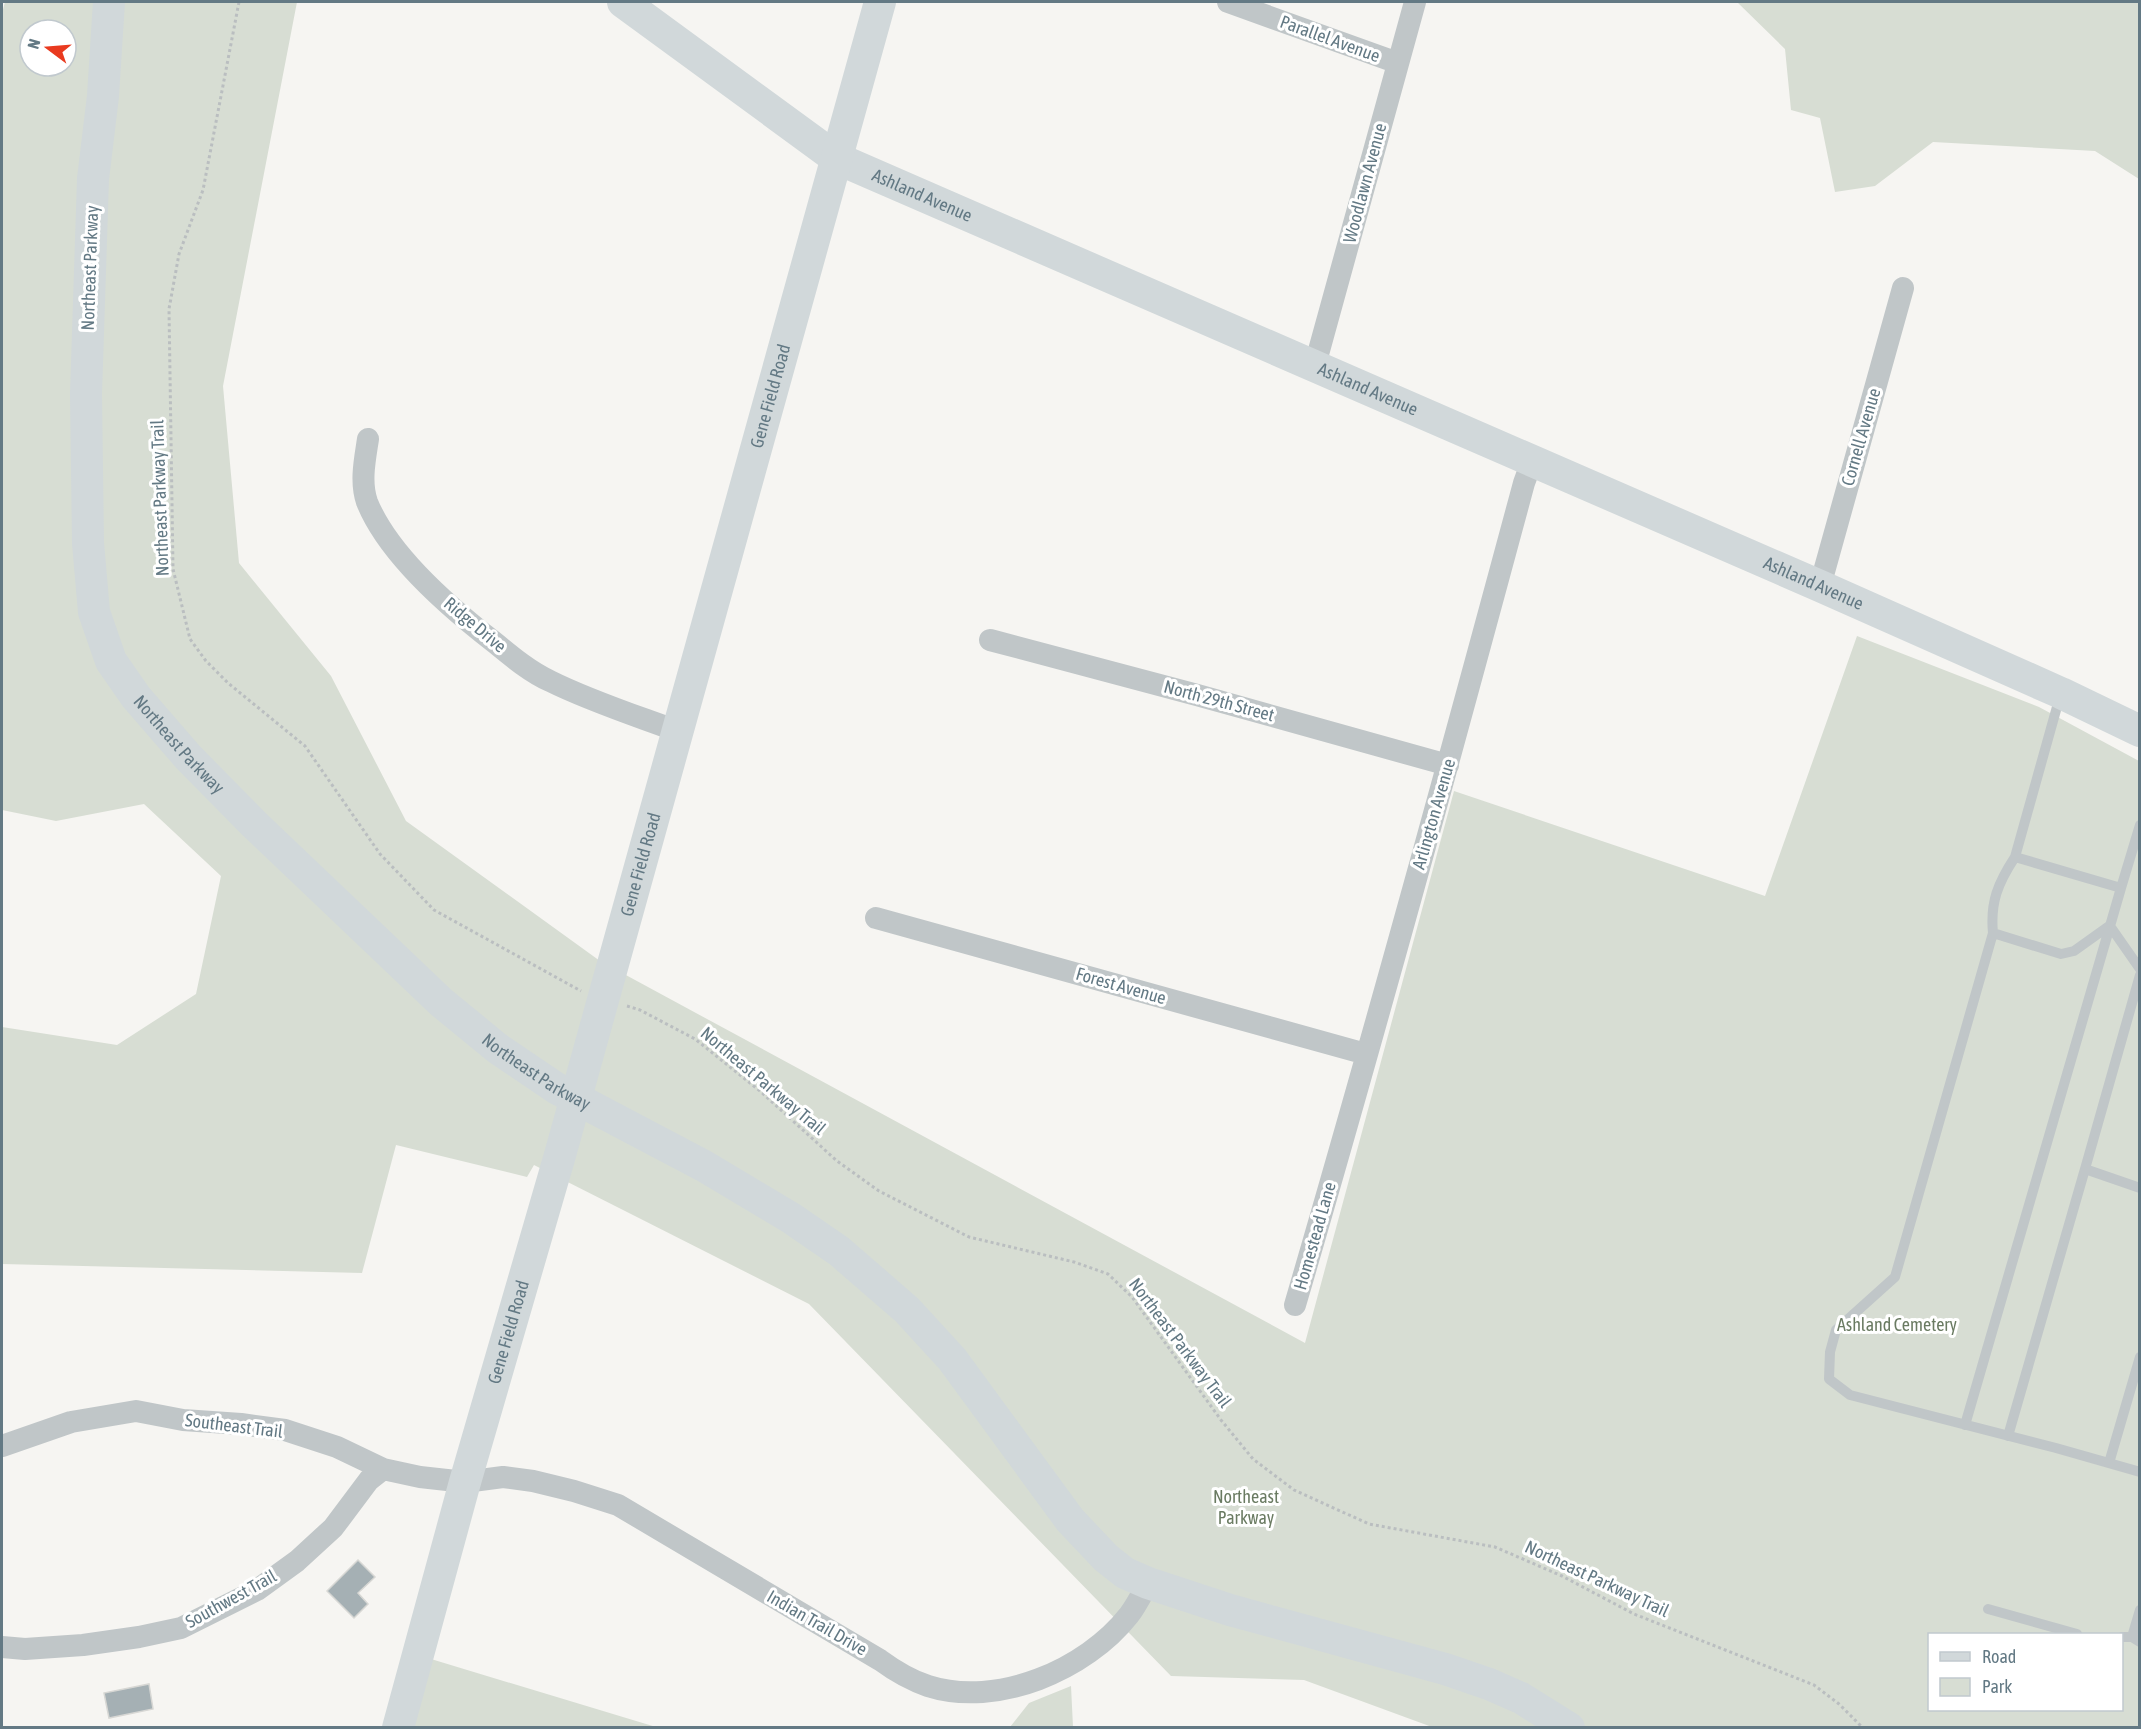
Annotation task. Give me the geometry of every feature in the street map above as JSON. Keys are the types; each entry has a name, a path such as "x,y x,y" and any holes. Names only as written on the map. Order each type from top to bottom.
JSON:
{"street":[{"name":"Northeast Parkway","path":"109,2 103,96 93,179 86,393 88,543 94,612 111,661 136,697 188,757 229,799 441,1002 489,1041 556,1088 704,1166 791,1218 839,1251 907,1310 952,1359 1070,1520 1106,1558 1125,1573 1230,1610 1445,1669 1489,1684 1521,1698 1556,1724"},
{"name":"Ashland Avenue","path":"622,2 836,158 1820,586 2061,693 2139,731"},
{"name":"Gene Field Road","path":"398,1728 465,1482 560,1155 880,2"},
{"name":"Parallel Avenue","path":"1228,2 1398,63"},
{"name":"Woodlawn Avenue","path":"1315,365 1415,2"},
{"name":"Cornell Avenue","path":"1820,586 1903,288"},
{"name":"Ridge Drive","path":"368,439 363,474 367,500 381,527 401,554 455,611 511,656 548,680 593,700 677,731"},
{"name":"Arlington Avenue","path":"1336,1167 1524,483 1532,461"},
{"name":"North 29th Street","path":"990,640 1448,765"},
{"name":"Forest Avenue","path":"876,918 1366,1054"},
{"name":"Homestead Lane","path":"1295,1305 1336,1167"},
{"name":"Southeast Trail","path":"2,1446 71,1422 136,1412 183,1420 241,1424 285,1431 337,1447 383,1469 420,1477 465,1482"},
{"name":"Southwest Trail","path":"2,1647 25,1649 83,1645 181,1628 256,1590 297,1561 333,1528 369,1480 383,1469"},
{"name":"Indian Trail Drive","path":"465,1482 503,1477 533,1481 618,1505 907,1678 952,1691 979,1692 1009,1687 1028,1683 1063,1668 1099,1646 1129,1615 1148,1583"}],"lane":[{"path":"2061,693 2014,856 1996,893 1991,914 1992,933 1895,1277 1836,1330 1830,1352 1829,1379 1850,1395 2139,1472"},
{"path":"1965,1425 2139,825"},
{"path":"2014,856 2121,888"},
{"path":"1992,933 2061,954 2074,951 2110,926"},
{"path":"2110,926 2139,969"},
{"path":"2008,1436 2139,975"},
{"path":"2085,1169 2139,1188"},
{"path":"2109,1463 2139,1357"},
{"path":"1988,1609 2070,1633"},
{"path":"2131,1639 2139,1610"}],"path":[{"name":"Northeast Parkway Trail","path":"239,2 202,190 178,254 169,309 173,569 190,639 206,661 228,683 305,746 380,854 434,910 580,991 640,1010 695,1039 760,1091 837,1161 879,1191 969,1237 1074,1262 1108,1274 1132,1297 1221,1420 1253,1459 1294,1490 1369,1524 1495,1547 1562,1575 1634,1614 1814,1685 1839,1704 1863,1728"}],"green space":[{"name":"Ashland Cemetery","path":"5,2 297,2 223,386 239,563 331,676 406,821 600,961 1305,1343 1454,791 1765,896 1857,636 2039,707 2139,761 2139,1727 1432,1727 1304,1680 1171,1676 809,1304 534,1165 527,1177 396,1145 362,1273 2,1264 2,1027 117,1045 196,994 221,876 144,804 56,821 2,810 2,13"},
{"path":"1737,2 2139,2 2139,179 2095,151 1933,142 1875,186 1835,192 1820,118 1791,110 1785,49"},
{"path":"431,1659 656,1727 411,1728"},
{"path":"1071,1686 1073,1727 1010,1727 1029,1703"}],"building":[{"path":"358,1560 375,1577 358,1593 368,1604 354,1618 327,1591"},
{"path":"149,1684 153,1709 109,1718 104,1693"}]}
